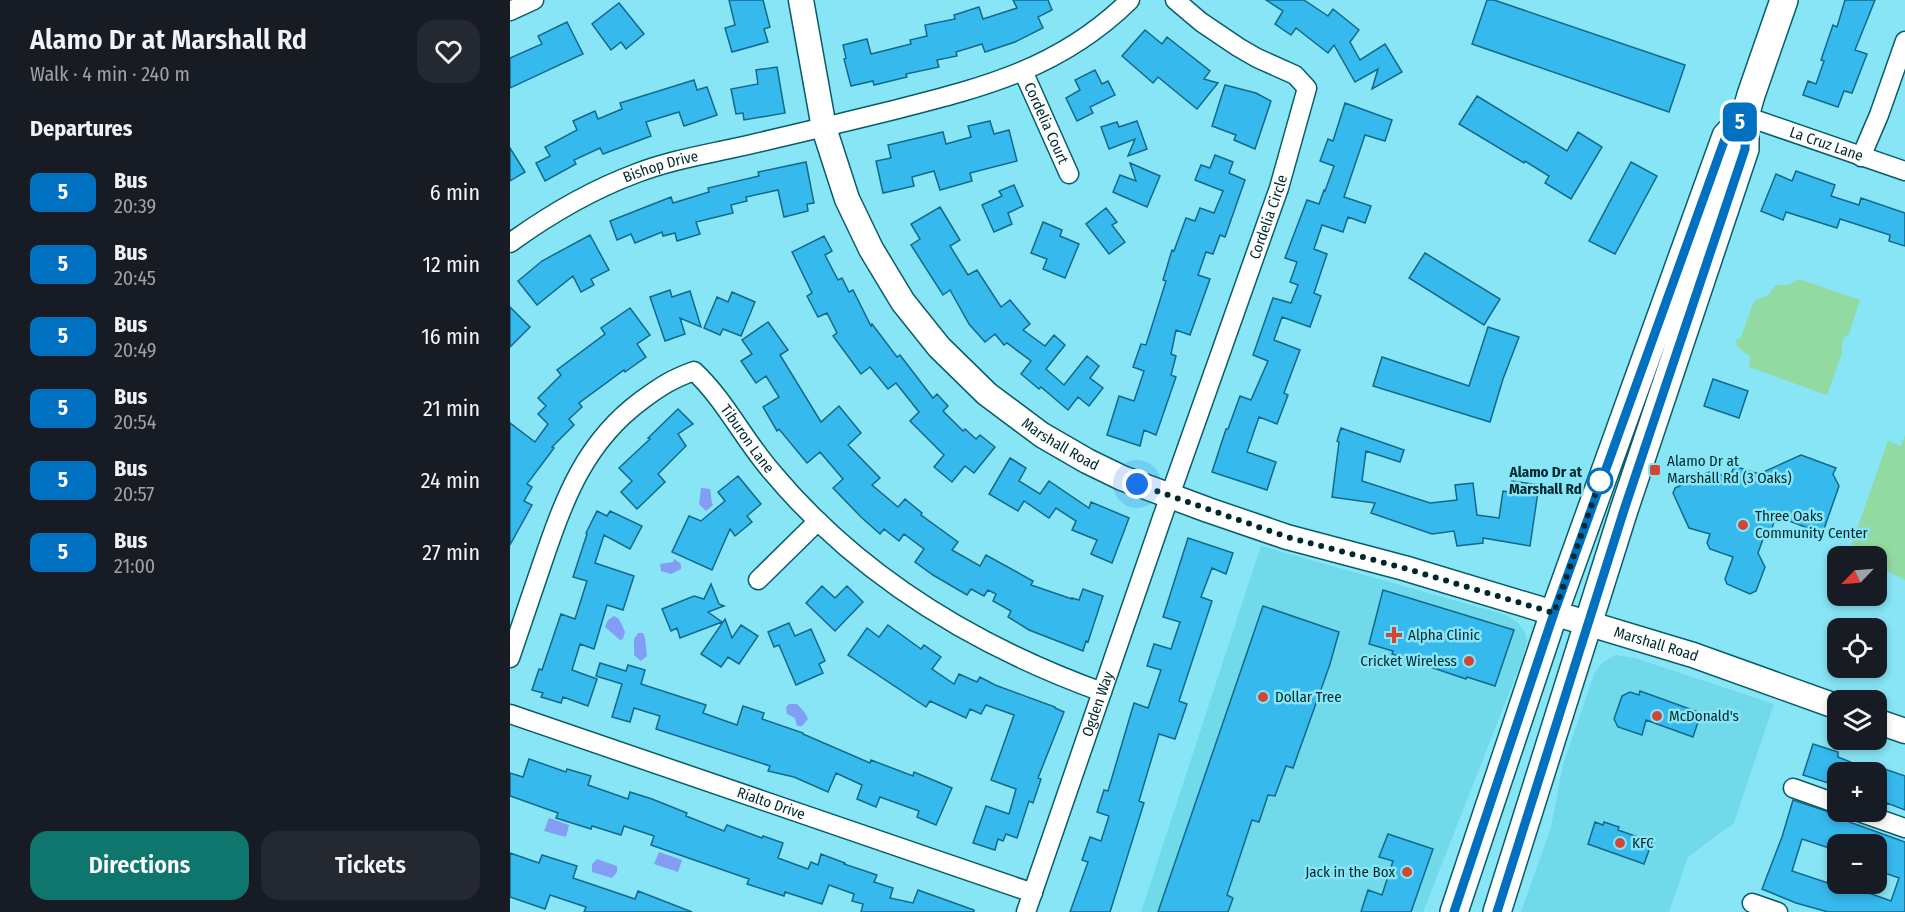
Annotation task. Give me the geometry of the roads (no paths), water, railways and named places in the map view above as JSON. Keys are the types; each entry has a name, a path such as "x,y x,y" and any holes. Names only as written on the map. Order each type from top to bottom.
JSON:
{"main road":[{"path":"1497,912 1624,510 1745,149 1746,116 1751,95 1784,0"},
{"path":"1454,912 1554,613 1726,136 1746,116"}],"street":[{"path":"510,11 534,0"},
{"name":"Marshall Road","path":"801,0 824,128 847,199 871,249 903,302 946,355 987,394 1057,445 1122,478 1287,537 1404,568 1589,623 1693,655 1827,703"},
{"path":"824,128 977,88 1023,71 1086,37 1130,0"},
{"name":"Cordelia Circle","path":"1170,496 1279,188 1307,88 1295,75 1238,47 1201,22 1175,0"},
{"path":"1861,157 1905,41"},
{"name":"Cordelia Court","path":"1023,71 1069,174"},
{"name":"La Cruz Lane","path":"1746,116 1905,171"},
{"name":"Bishop Drive","path":"510,243 549,215 600,187 639,172 679,160 824,128"},
{"name":"Tiburon Lane","path":"510,657 567,495 584,462 602,436 627,411 670,379 694,371 710,386 772,472 818,521 875,573 936,614 980,639 1021,660 1102,692"},
{"name":"Ogden Way","path":"1026,912 1170,496"},
{"path":"758,580 818,521"},
{"name":"Rialto Drive","path":"510,714 1033,892"},
{"path":"1887,725 1905,732"},
{"path":"1793,788 1827,800"},
{"path":"1887,822 1905,828"},
{"path":"1752,903 1778,912"}],"place":[{"name":"Alamo Dr at Marshall Rd (3 Oaks)","path":"1655,470"},
{"name":"Alamo Dr at Marshall Rd","path":"1600,481"},
{"name":"Three Oaks Community Center","path":"1743,525"},
{"name":"Alpha Clinic","path":"1394,635"},
{"name":"Cricket Wireless","path":"1469,661"},
{"name":"Dollar Tree","path":"1263,697"},
{"name":"McDonald's","path":"1657,716"},
{"name":"KFC","path":"1620,843"},
{"name":"Jack in the Box","path":"1407,872"}]}
